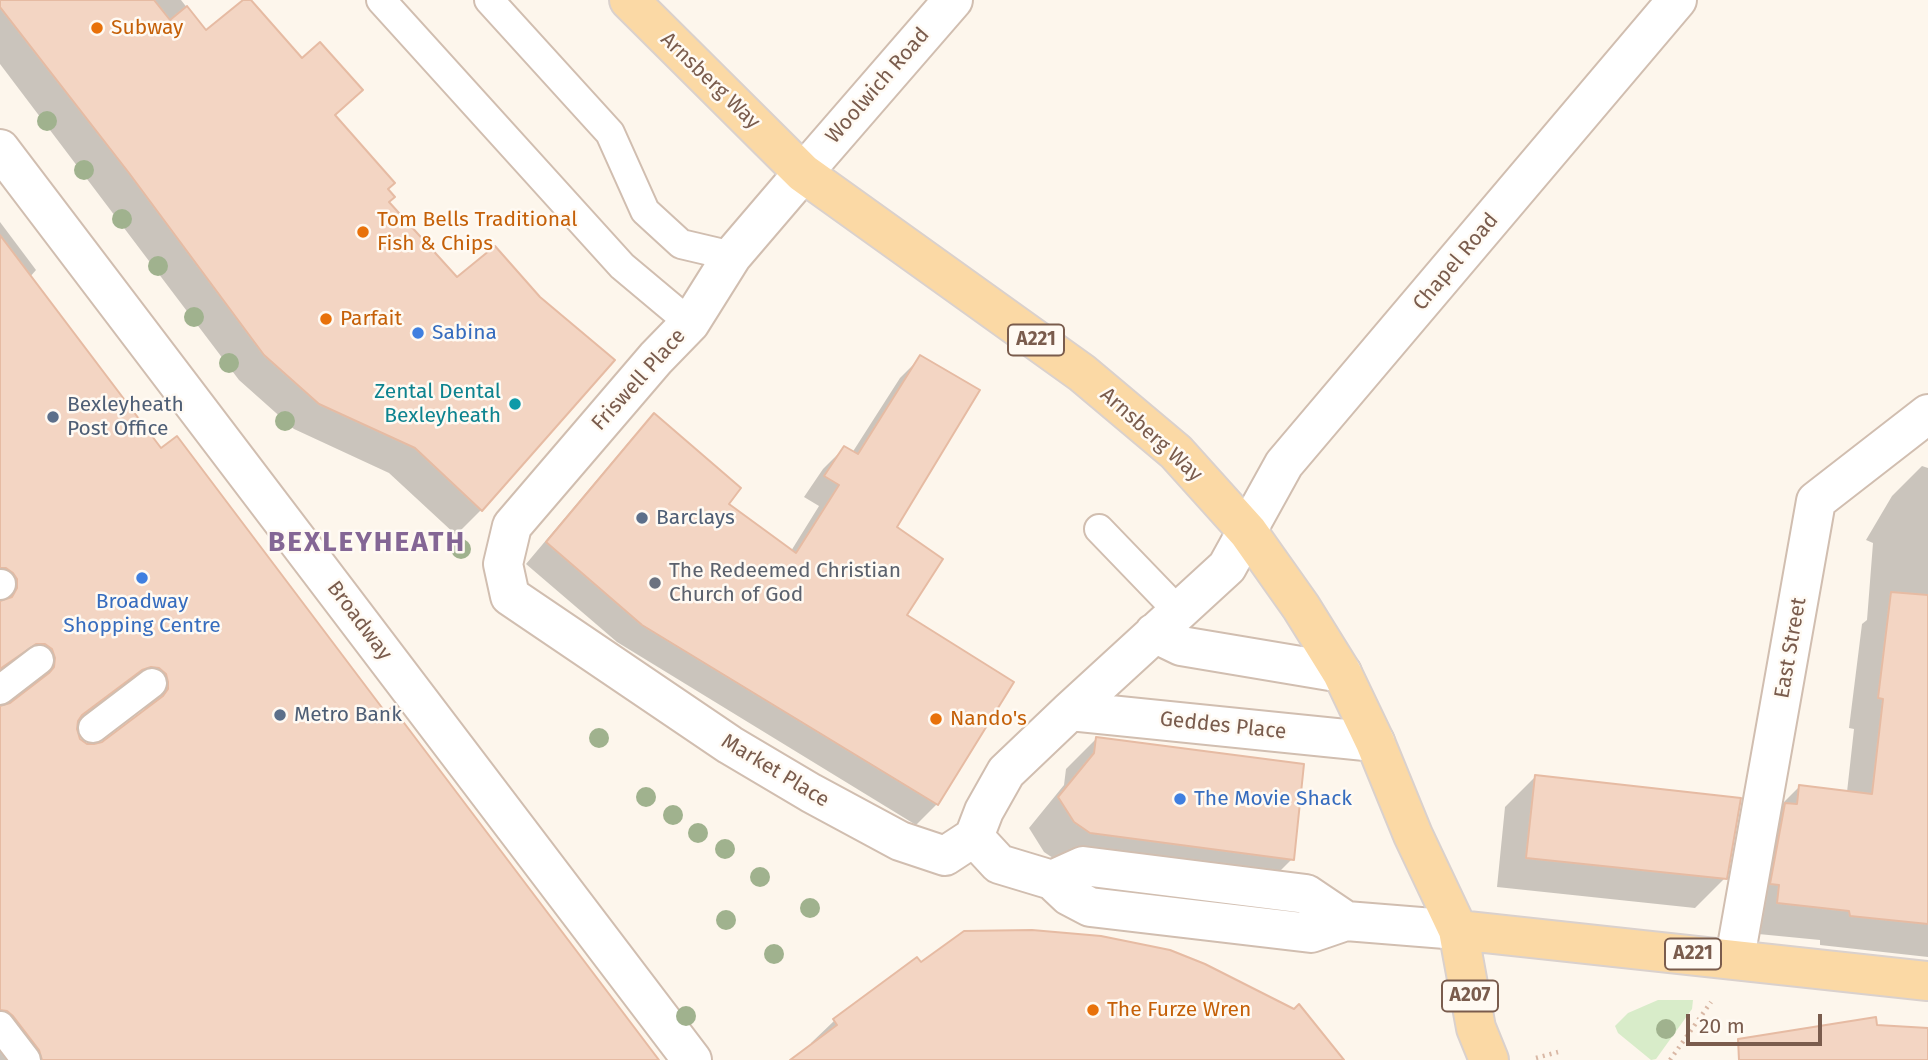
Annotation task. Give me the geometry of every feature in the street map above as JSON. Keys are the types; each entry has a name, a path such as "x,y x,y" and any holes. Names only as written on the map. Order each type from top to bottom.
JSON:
{"main road":[{"name":"Arnsberg Way","path":"629,0 803,173 1082,373 1176,452 1248,532 1301,607 1342,673 1375,742 1413,835 1458,930 1476,1028 1489,1060"},
{"name":"A221","path":"1458,930 1738,946 1928,981"}],"street":[{"name":"Woolwich Road","path":"803,173 953,0"},
{"name":"Chapel Road","path":"1248,532 1284,464 1677,0"},
{"name":"Broadway","path":"0,149 692,1060"},
{"name":"Friswell Place","path":"510,596 503,564 512,526 656,358 690,323 732,256 803,173"},
{"name":"East Street","path":"1738,946 1816,501 1928,414"},
{"path":"1248,532 1227,567 1006,772 984,811 974,837 999,863 1052,880 1069,896 1090,907 1311,933 1346,921 1458,930"},
{"name":"Market Place","path":"510,596 730,745 900,841 945,856 974,837"},
{"path":"1166,623 1181,646 1342,673"},
{"name":"Geddes Place","path":"1070,711 1375,742"}],"lane":[{"path":"381,0 622,266 690,323"},
{"path":"489,0 610,133 645,211 681,244 732,256"},
{"path":"1099,529 1166,623"},
{"path":"0,690 39,660"},
{"path":"93,728 152,683"},
{"path":"0,1026 26,1060"}],"path":[{"path":"1670,1060 1718,992 1738,946"},
{"path":"1536,1058 1558,1052"}],"green space":[{"path":"1658,1000 1693,1000 1692,1009 1656,1059 1651,1060 1618,1033 1615,1026 1628,1013"}],"building":[{"path":"0,0 154,0 170,20 187,6 206,30 243,0 251,0 302,58 320,42 363,90 335,115 395,183 388,189 395,197 389,202 457,277 495,246 540,297 615,360 482,511 415,448 319,404 264,355 129,173 0,7"},
{"name":"Broadway Shopping Centre","path":"0,235 161,448 177,436 386,713 392,707 659,1060 42,1060 39,1050 13,1016 0,1010 0,706 10,703 49,673 54,667 55,658 52,649 45,644 36,644 0,669 0,601 12,597 17,588 17,579 6,568 0,568","holes":["159,668 166,674 168,682 168,689 163,696 102,742 87,744 80,739 77,729 82,715 142,670"]},
{"path":"920,355 980,390 897,527 943,559 907,615 1014,682 938,805 642,625 546,542 654,413 741,488 729,504 796,553 839,485 824,476 844,446 858,454"},
{"path":"1891,592 1928,595 1928,924 1850,916 1849,911 1777,903 1779,885 1770,884 1785,803 1797,804 1799,785 1872,794 1883,699 1878,698"},
{"name":"The Movie Shack","path":"1096,737 1304,764 1294,860 1090,833 1074,822 1058,797 1094,753"},
{"path":"1535,775 1741,798 1727,879 1526,858"},
{"path":"1032,930 1101,936 1170,950 1205,964 1294,1009 1299,1004 1344,1060 790,1060 837,1025 833,1019 917,957 921,962 964,931"},
{"path":"1876,1017 1877,1025 1928,1028 1928,1060 1739,1060 1738,1039"}],"place":[{"name":"Subway","path":"97,28"},
{"name":"Tom Bells Traditional Fish & Chips","path":"363,232"},
{"name":"Parfait","path":"326,319"},
{"name":"Sabina","path":"418,333"},
{"name":"Zental Dental Bexleyheath","path":"515,404"},
{"name":"Bexleyheath Post Office","path":"53,417"},
{"name":"Barclays","path":"642,518"},
{"name":"Broadway Shopping Centre","path":"142,578"},
{"name":"The Redeemed Christian Church of God","path":"655,583"},
{"name":"Metro Bank","path":"280,715"},
{"name":"Nando's","path":"936,719"},
{"name":"The Movie Shack","path":"1180,799"},
{"name":"The Furze Wren","path":"1093,1010"}],"district":[{"name":"BEXLEYHEATH","path":"367,543"}]}
